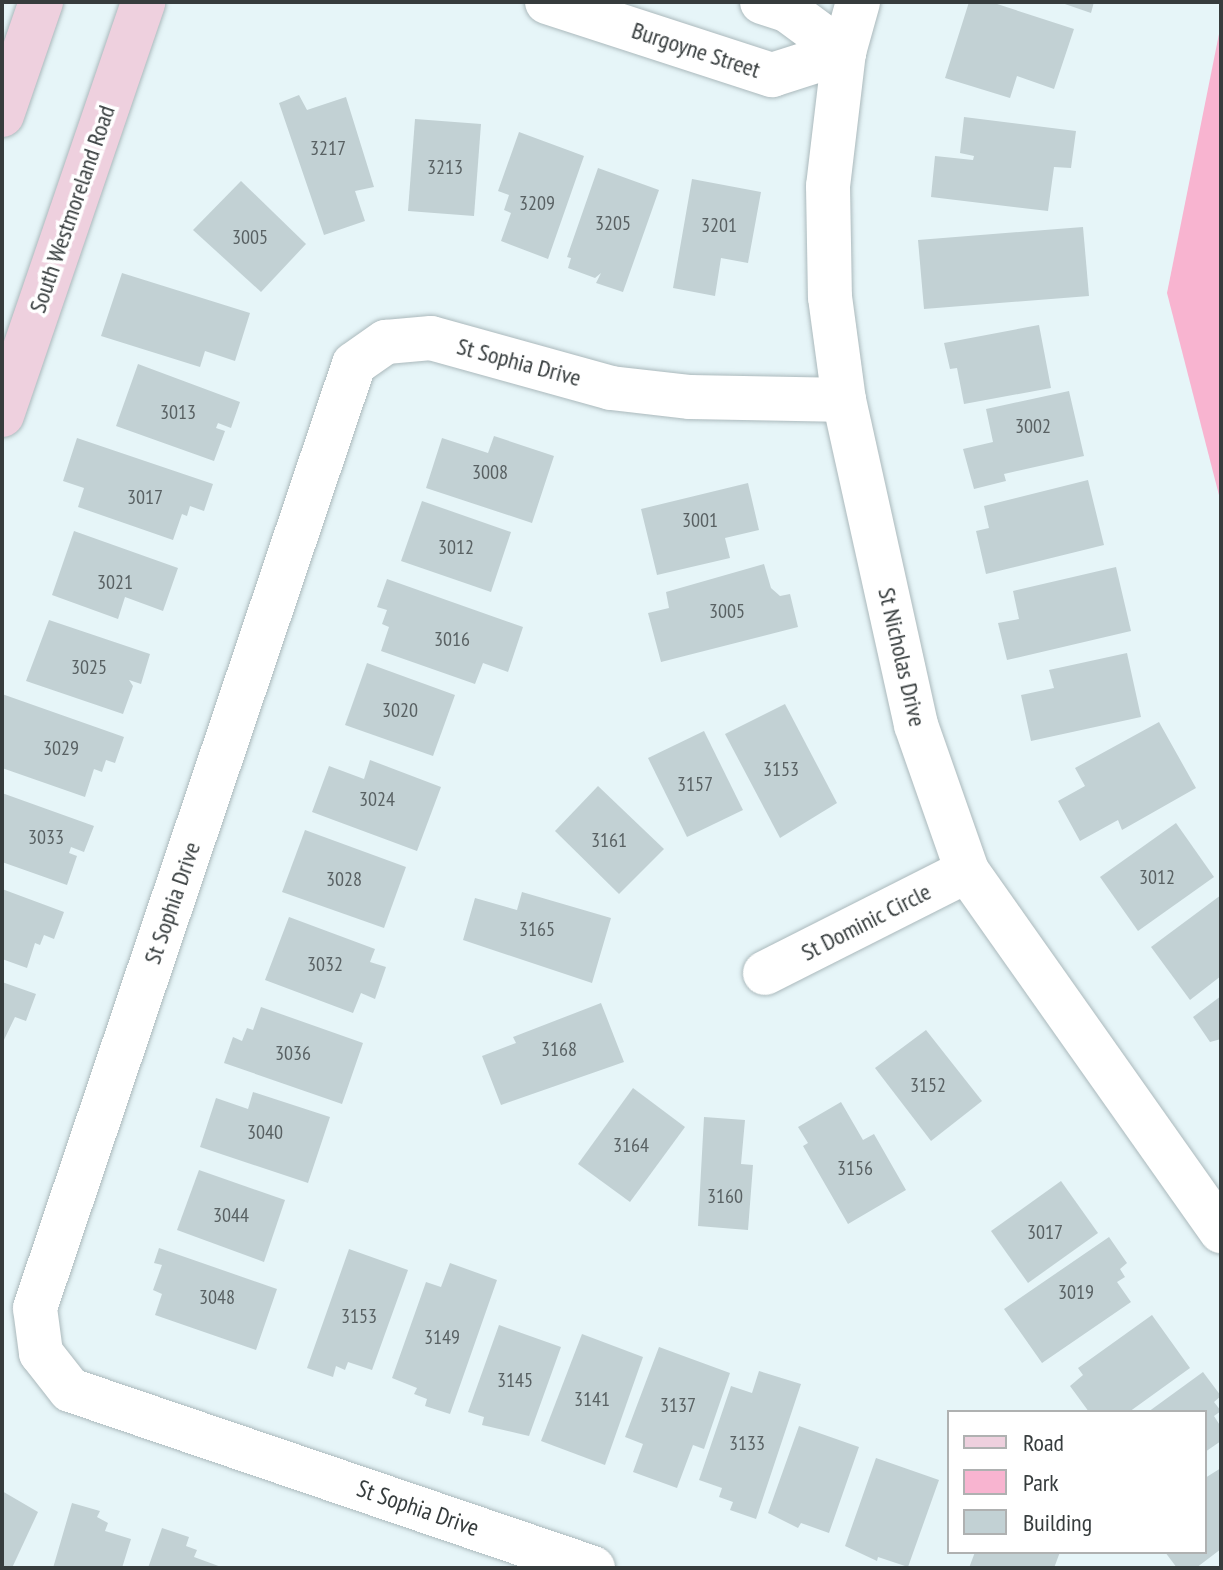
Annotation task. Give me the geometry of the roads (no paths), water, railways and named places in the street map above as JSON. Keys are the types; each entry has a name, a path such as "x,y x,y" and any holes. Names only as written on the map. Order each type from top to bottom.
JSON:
{"main road":[{"path":"2,115 41,2"},
{"name":"South Westmoreland Road","path":"2,415 143,2"}],"street":[{"name":"Burgoyne Street","path":"547,2 772,75 844,52"},
{"path":"762,2 787,10 844,52"},
{"name":"St Nicholas Drive","path":"858,2 844,52 828,186 830,297 844,400 916,725 967,871 1221,1231"},
{"name":"St Sophia Drive","path":"593,1568 70,1390 41,1353 35,1308 354,364 386,342 431,338 611,388 690,397 844,400"},
{"name":"St Dominic Circle","path":"765,973 967,871"}]}
